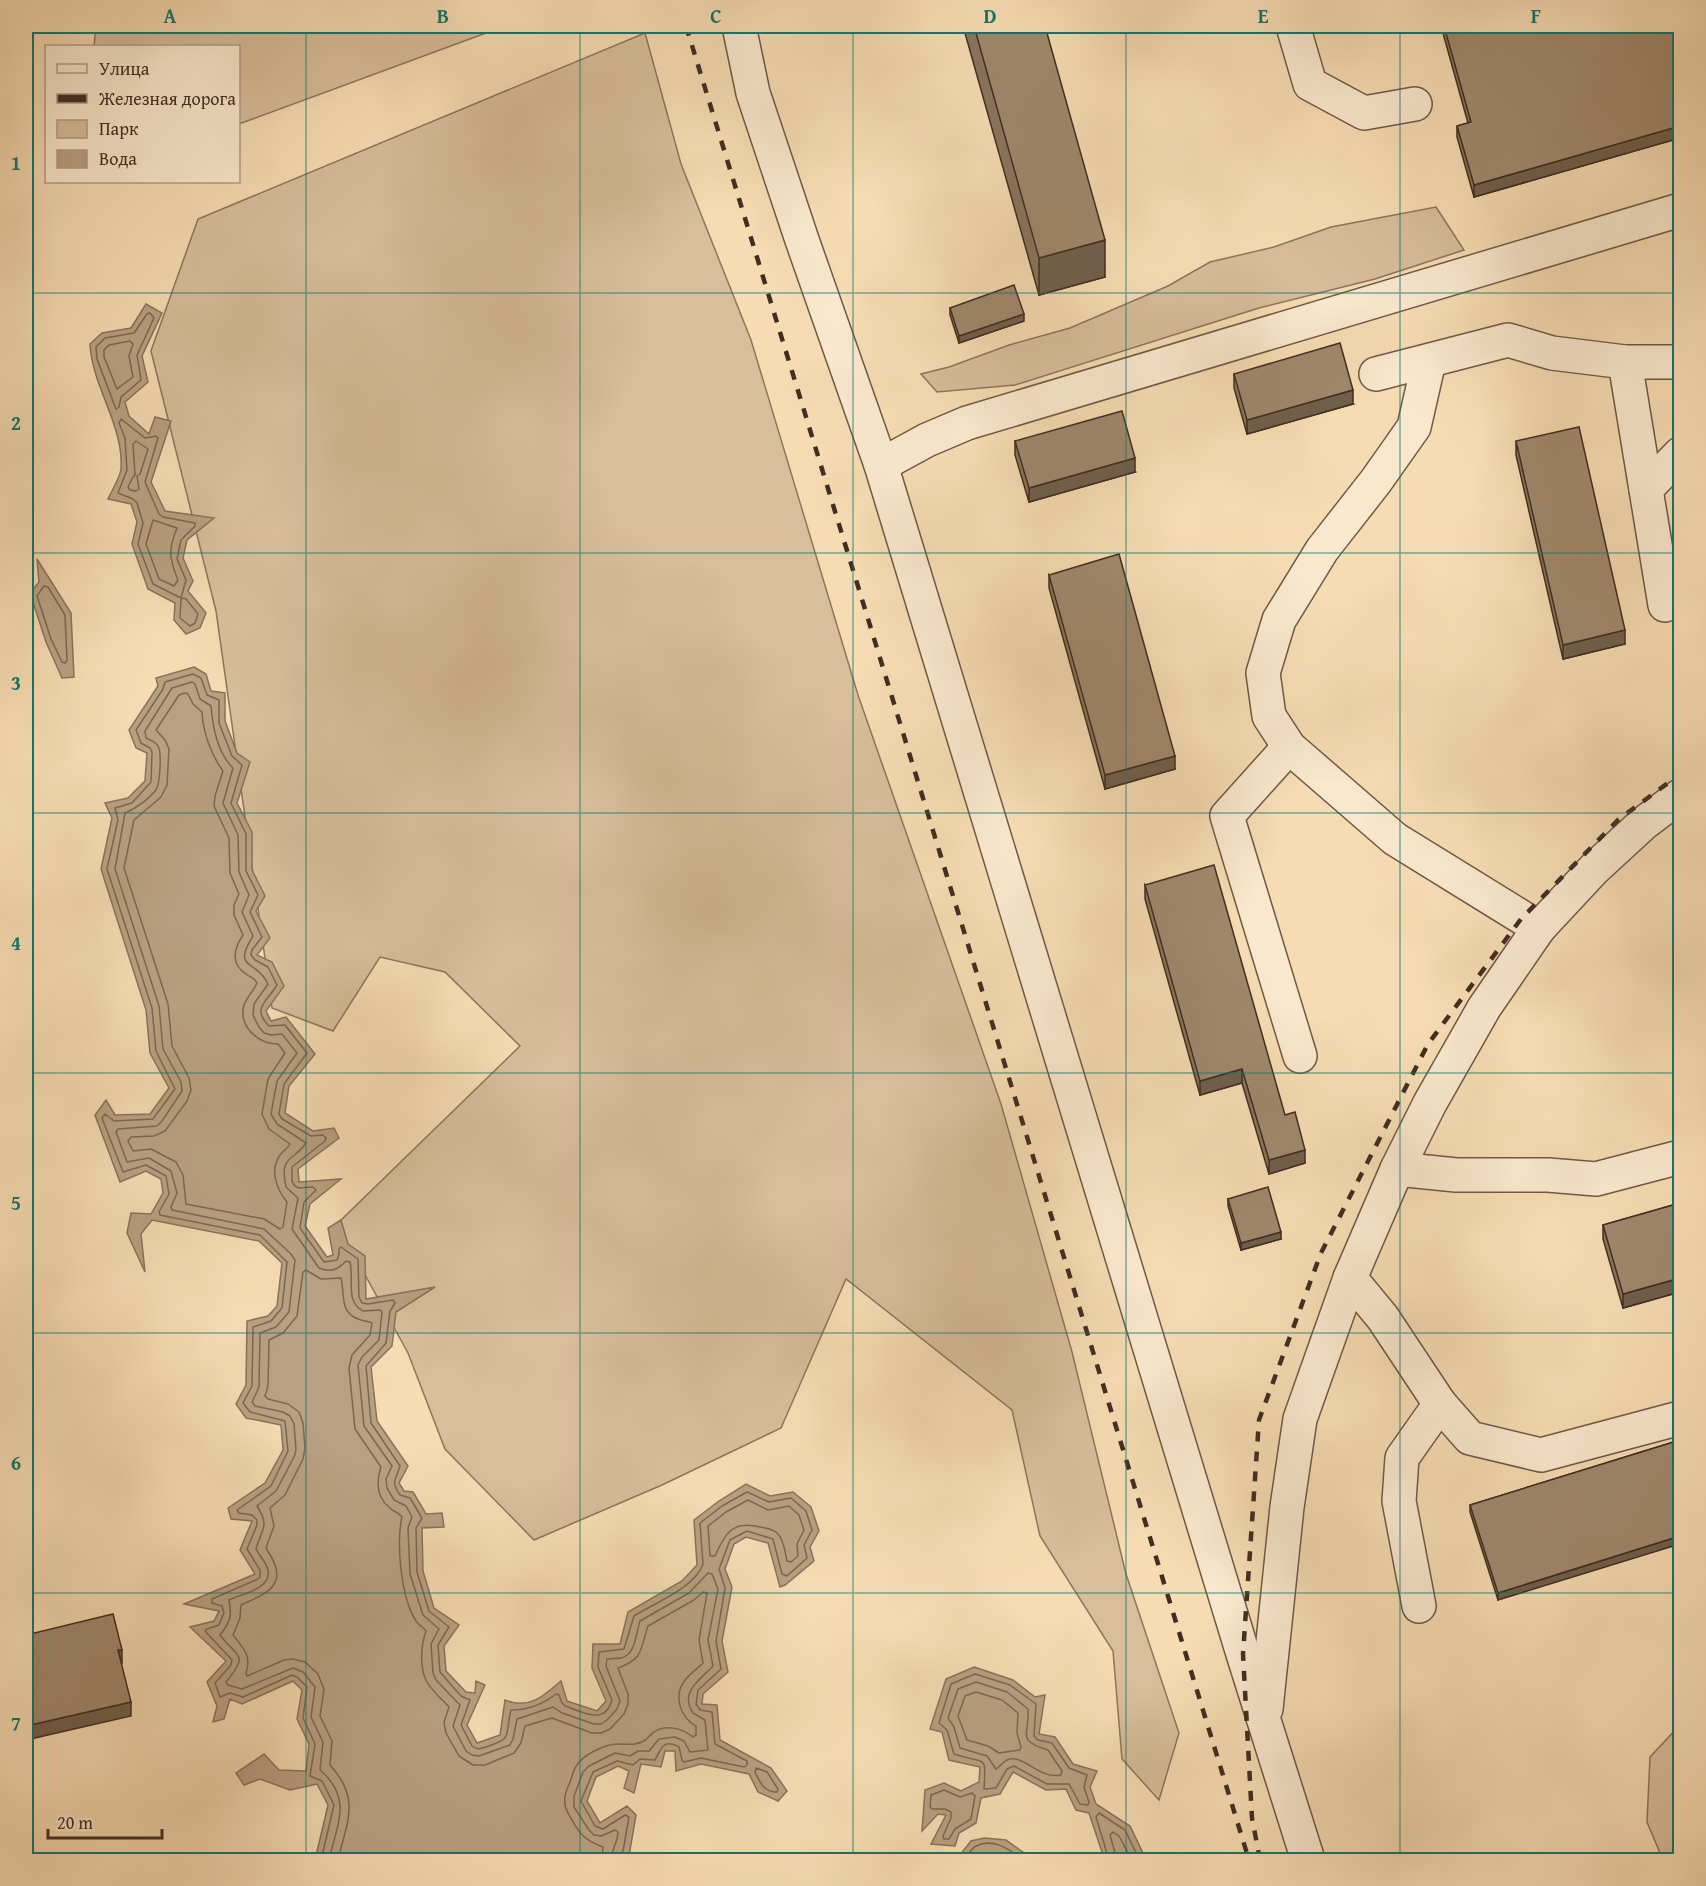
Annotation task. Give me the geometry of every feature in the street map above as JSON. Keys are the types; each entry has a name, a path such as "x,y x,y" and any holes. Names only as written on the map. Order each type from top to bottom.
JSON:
{"street":[{"path":"739,26 753,93 881,465 1308,1860"},
{"path":"1293,26 1310,84 1364,113 1415,104"},
{"path":"881,465 927,440 967,423 1679,214"},
{"path":"1376,374 1508,340 1552,353 1625,362 1680,362"},
{"path":"1429,361 1414,427 1376,481 1322,550 1279,620 1263,673 1269,716 1289,747 1395,839 1539,928"},
{"path":"1625,362 1665,605"},
{"path":"1646,489 1680,454"},
{"path":"1289,747 1227,816 1300,1056"},
{"path":"1264,1722 1287,1507 1300,1419 1350,1278 1397,1169 1430,1103 1484,1008 1539,928 1594,869 1644,824 1680,796"},
{"path":"1397,1169 1456,1175 1548,1175 1596,1179 1680,1157"},
{"path":"1350,1278 1383,1318 1440,1404 1470,1438 1541,1455 1680,1418"},
{"path":"1419,1606 1399,1502 1402,1458 1440,1404"}],"green space":[{"path":"96,26 505,26 240,124 240,45 94,45"},
{"path":"645,33 681,164 751,340 858,695 1001,1104 1072,1352 1126,1574 1179,1733 1159,1800 1122,1759 1113,1651 1040,1536 1012,1410 846,1279 781,1428 662,1485 534,1540 445,1449 408,1353 337,1224 520,1046 445,972 380,957 333,1031 272,1008 216,611 151,351 198,219"},
{"path":"1436,207 1464,250 1375,279 1259,308 1015,385 937,392 921,374 1070,328 1168,286 1210,262 1274,247 1331,227"},
{"path":"1680,1725 1680,1860 1663,1860 1647,1822 1650,1757"}],"water":[{"path":"146,304 162,313 142,356 148,382 125,402 129,416 149,434 155,417 171,421 151,482 165,511 214,518 187,540 183,558 193,581 188,591 206,613 200,628 186,634 174,620 175,603 148,589 132,544 137,522 131,504 108,499 120,473 121,453 113,421 96,375 90,344 102,333 131,328"},
{"path":"37,559 71,613 74,677 62,678 46,642 30,593 39,582"},
{"path":"194,667 206,674 211,691 225,693 225,721 237,753 250,762 237,803 252,832 252,870 265,896 256,911 270,938 257,955 272,962 284,986 266,1011 271,1021 286,1017 315,1054 289,1086 285,1113 313,1131 334,1128 339,1138 298,1169 299,1182 341,1179 310,1204 305,1226 327,1257 333,1255 328,1228 341,1220 348,1244 365,1256 366,1299 435,1287 396,1312 392,1346 371,1367 377,1421 408,1466 399,1483 404,1491 413,1492 426,1514 442,1513 444,1527 422,1528 423,1571 434,1608 459,1625 444,1646 446,1671 466,1692 475,1693 476,1681 485,1685 467,1725 477,1743 500,1735 505,1700 521,1703 536,1700 561,1681 567,1701 597,1711 606,1701 592,1668 593,1644 620,1644 628,1612 682,1581 697,1565 694,1520 746,1484 770,1496 793,1492 811,1507 819,1531 810,1547 814,1561 780,1587 768,1543 746,1537 734,1544 725,1569 732,1587 722,1641 728,1672 703,1694 702,1704 717,1705 720,1740 771,1768 787,1791 778,1801 758,1792 749,1774 701,1764 676,1771 675,1751 665,1751 661,1767 641,1764 634,1793 624,1788 629,1771 618,1766 596,1777 587,1801 600,1823 627,1806 636,1815 629,1856 618,1860 315,1860 328,1805 317,1784 290,1790 260,1779 244,1785 236,1773 264,1754 279,1770 306,1771 309,1744 297,1719 302,1690 293,1681 242,1704 230,1699 224,1719 213,1722 217,1706 207,1682 226,1661 190,1627 214,1621 219,1611 184,1604 255,1574 240,1550 252,1521 231,1519 228,1508 265,1483 283,1450 281,1425 246,1418 236,1404 246,1385 247,1321 268,1316 277,1306 282,1263 259,1241 152,1220 141,1234 145,1272 127,1233 131,1213 151,1214 163,1193 161,1179 146,1171 120,1182 95,1115 106,1100 115,1115 150,1114 169,1088 150,1053 146,1010 101,869 112,818 105,803 128,798 145,781 147,753 136,748 129,730 158,686 156,678"},
{"path":"974,1667 1013,1680 1035,1697 1045,1695 1039,1734 1055,1737 1073,1764 1097,1771 1090,1787 1096,1804 1130,1826 1143,1853 1153,1860 1101,1860 1104,1858 1089,1813 1076,1810 1066,1789 1046,1790 1013,1772 1000,1794 981,1798 976,1823 959,1833 955,1846 931,1844 946,1815 938,1814 922,1831 925,1790 944,1783 961,1791 979,1782 980,1767 949,1760 942,1732 930,1729 946,1679"},
{"path":"984,1838 1006,1840 1034,1860 956,1860 971,1841"}],"building":[{"path":"974,26 1045,26 1105,240 1039,258"},
{"path":"1444,26 1680,26 1680,126 1474,185 1457,126 1471,122"},
{"path":"1014,285 1024,314 959,336 950,308"},
{"path":"1340,343 1353,390 1247,420 1234,374"},
{"path":"1122,411 1135,458 1029,488 1015,441"},
{"path":"1579,427 1625,630 1563,645 1516,441"},
{"path":"1119,554 1175,756 1105,775 1049,575"},
{"path":"1214,865 1285,1115 1295,1112 1305,1150 1269,1160 1242,1069 1200,1081 1145,885"},
{"path":"1268,1187 1281,1232 1241,1243 1228,1199"},
{"path":"1680,1203 1680,1278 1623,1294 1603,1225"},
{"path":"1680,1440 1680,1536 1498,1593 1470,1505"},
{"path":"113,1614 122,1650 118,1650 131,1702 26,1726 26,1635"}],"railway":[{"path":"686,26 1249,1860"},
{"path":"1260,1860 1252,1818 1243,1654 1259,1420 1321,1253 1428,1044 1521,919 1618,820 1680,774"}]}
